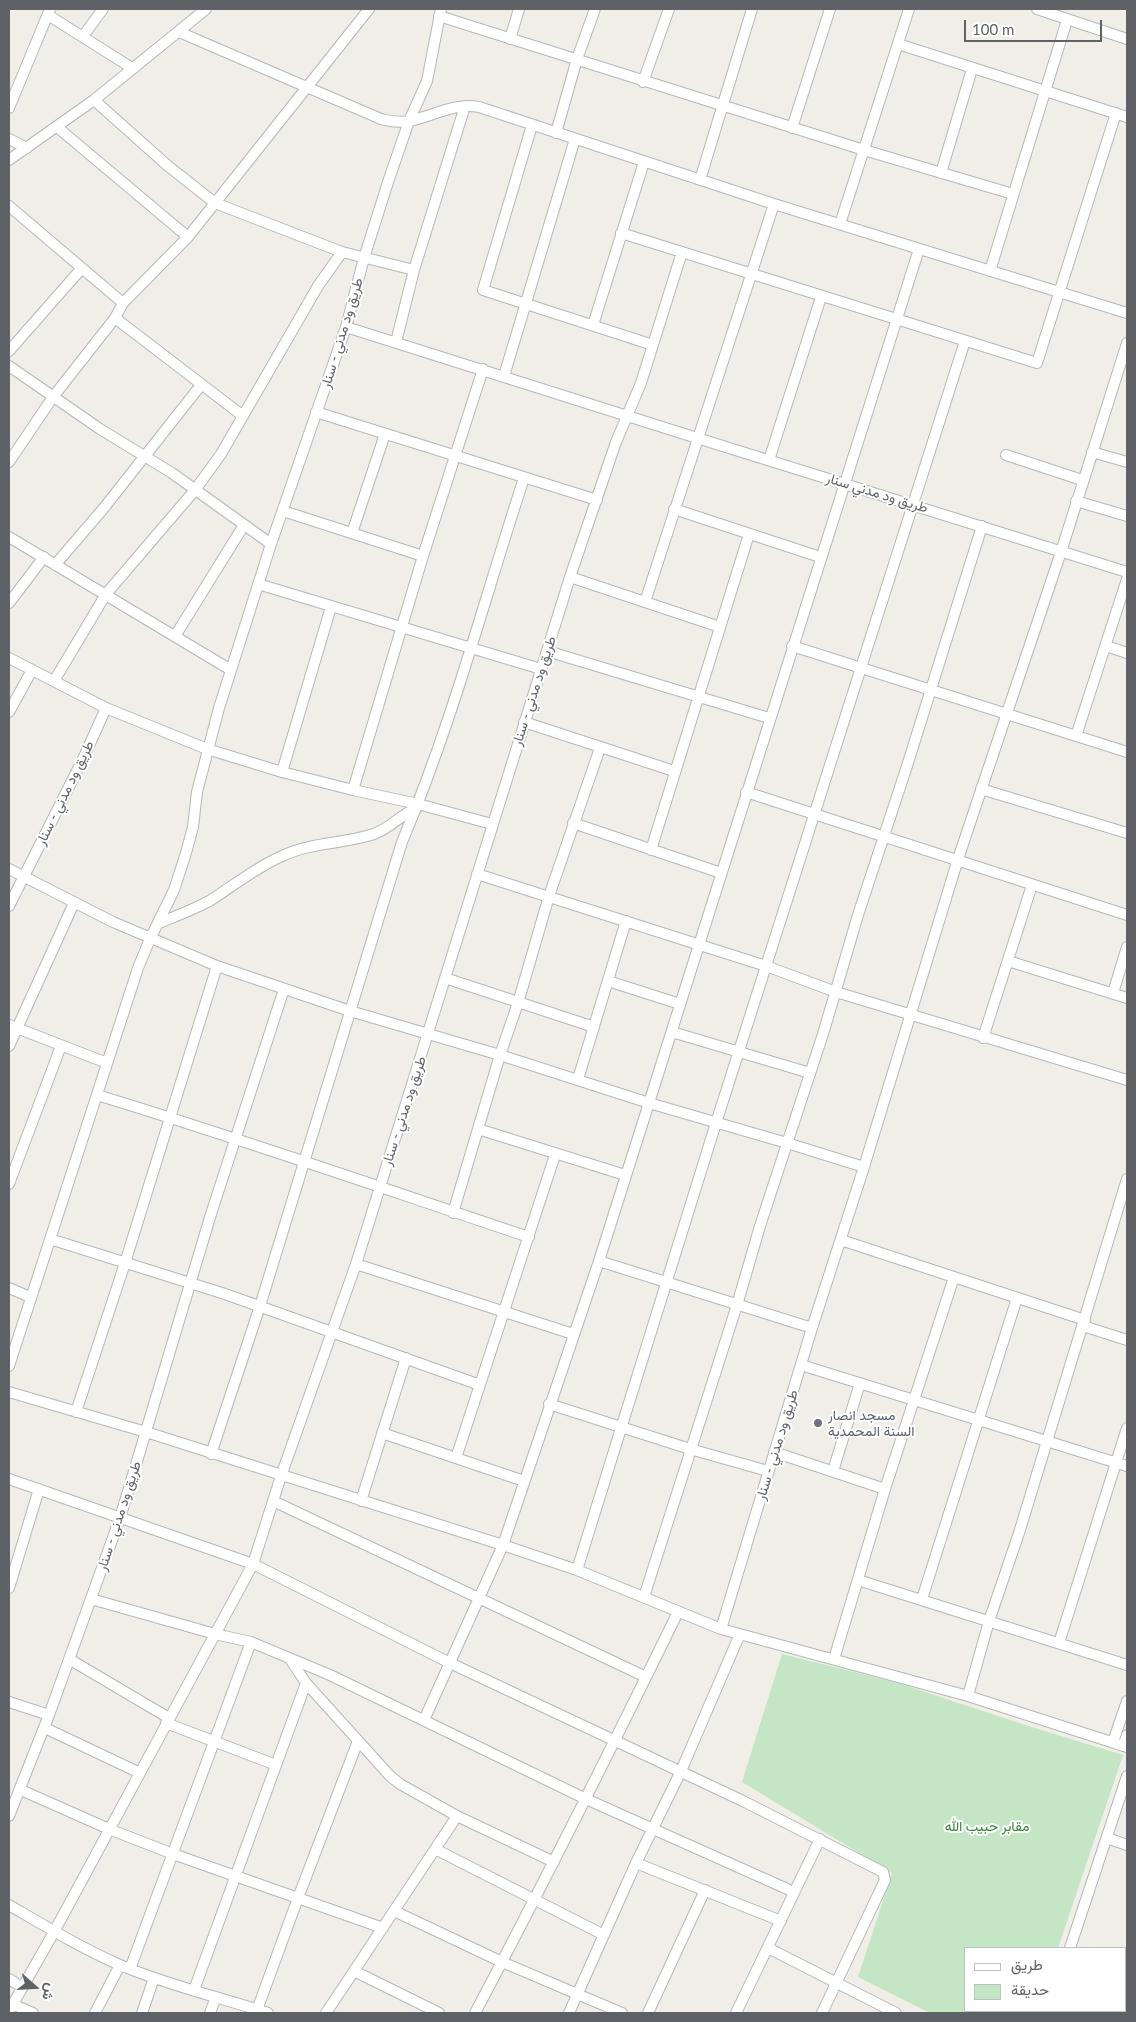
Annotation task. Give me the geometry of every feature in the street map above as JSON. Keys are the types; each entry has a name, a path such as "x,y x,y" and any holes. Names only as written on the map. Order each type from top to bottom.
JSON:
{"street":[{"path":"83,36 104,9"},
{"path":"9,160 94,100 206,9"},
{"path":"9,462 53,397 115,318 123,303 188,237 369,9"},
{"path":"510,39 519,9"},
{"path":"556,133 577,59 595,9"},
{"path":"643,82 669,9"},
{"path":"700,180 752,9"},
{"path":"792,128 830,9"},
{"path":"840,224 909,9"},
{"path":"1037,9 1127,38"},
{"path":"9,108 49,12 132,68"},
{"path":"440,13 510,39 577,59 643,82 1013,194"},
{"name":"طريق ود مدني - سنار","path":"9,1366 135,976 150,939 174,890 186,853 193,827 196,792 207,749 271,544 346,327 364,258 409,121 427,82 440,13"},
{"path":"990,271 1067,20"},
{"path":"179,32 305,88 381,119 395,122 409,121 465,106 479,107 774,204 1127,313"},
{"path":"898,44 1127,117"},
{"path":"942,173 972,69"},
{"path":"94,100 162,160 215,203 342,252 414,270"},
{"path":"396,342 414,270 465,106"},
{"path":"621,233 1037,363 1116,114"},
{"path":"532,125 483,290 653,345"},
{"path":"57,127 188,237"},
{"path":"9,139 26,148"},
{"path":"504,376 575,139"},
{"path":"593,325 644,162"},
{"path":"645,602 774,204"},
{"path":"9,208 123,303"},
{"path":"424,1720 502,1545 598,1261 919,248"},
{"path":"54,681 106,594 195,490 221,454 318,286 342,252"},
{"name":"طريق ود مدني - سنار","path":"11,2008 253,1564 281,1476 356,1264 570,577 626,416 641,383 682,252"},
{"path":"9,351 82,268"},
{"path":"769,460 821,297"},
{"path":"115,318 200,385 243,416"},
{"name":"طريق ود مدني سنار","path":"346,327 1127,572"},
{"path":"577,1570 716,1123 965,341"},
{"name":"طريق ود مدني - سنار","path":"721,1629 812,1328 864,1167 958,860 1005,714 1061,552 1082,480 1127,343"},
{"path":"9,366 195,490 271,544"},
{"path":"352,790 423,556 483,370"},
{"path":"56,564 146,457 200,385"},
{"path":"316,412 597,500"},
{"path":"352,534 385,434"},
{"path":"1092,452 1127,462"},
{"path":"1006,455 1082,480"},
{"path":"211,1454 260,1306 402,842 417,806 472,648 524,478"},
{"path":"1076,501 1127,516"},
{"path":"674,510 820,557"},
{"path":"283,511 423,556"},
{"path":"175,636 244,525"},
{"path":"644,1598 982,526"},
{"path":"651,850 749,534"},
{"path":"9,537 231,670"},
{"path":"9,603 44,557"},
{"path":"570,577 720,627"},
{"path":"1076,736 1127,579"},
{"path":"258,584 541,669"},
{"path":"282,772 331,607"},
{"path":"792,646 1127,752"},
{"path":"1106,646 1127,654"},
{"path":"547,651 769,718"},
{"path":"9,658 106,708 207,749 282,772 492,824"},
{"path":"9,712 32,670"},
{"name":"طريق ود مدني - سنار","path":"9,906 83,759 106,708"},
{"path":"524,722 674,771"},
{"path":"453,1212 549,896 600,748"},
{"path":"981,789 1127,833"},
{"path":"746,792 1127,915"},
{"path":"159,923 209,901 281,856 299,849 330,844 384,830 417,806"},
{"path":"574,823 721,873"},
{"path":"9,869 74,903 150,939 217,966 350,1010 578,1079 649,1103 864,1167"},
{"path":"477,874 766,966 836,992 1127,1080"},
{"path":"983,1038 1032,885"},
{"path":"9,1046 13,1026 74,903"},
{"path":"578,1079 626,921"},
{"path":"1113,994 1127,947"},
{"path":"1008,961 1127,998"},
{"path":"76,1412 125,1263 217,966"},
{"path":"445,978 594,1027"},
{"path":"608,981 680,1004"},
{"name":"طريق ود مدني - سنار","path":"9,1816 49,1715 120,1518 190,1283 284,989"},
{"path":"13,1026 107,1063"},
{"path":"672,1032 810,1073"},
{"path":"9,1184 61,1046"},
{"path":"97,1095 170,1117 528,1237"},
{"path":"478,1130 625,1175"},
{"path":"456,1458 555,1154"},
{"path":"968,1696 1127,1179"},
{"path":"50,1239 260,1306 480,1385"},
{"path":"841,1240 1017,1298 1127,1340"},
{"path":"598,1261 812,1328"},
{"path":"356,1264 573,1334"},
{"path":"834,1659 885,1489 954,1277"},
{"path":"9,1288 30,1297"},
{"path":"922,1600 1017,1298"},
{"path":"361,1501 406,1358"},
{"path":"801,1364 1127,1466"},
{"path":"833,1471 860,1383"},
{"path":"9,1392 146,1432 502,1545 577,1570 721,1629 968,1696 1121,1745"},
{"path":"549,1404 690,1449 768,1471"},
{"path":"1059,1643 1127,1428"},
{"path":"382,1433 524,1481"},
{"path":"774,1452 885,1489"},
{"path":"9,1479 253,1564 450,1663 682,1771 883,1872 885,1880 822,2013"},
{"path":"9,1588 39,1490"},
{"path":"273,1502 646,1677"},
{"path":"858,1580 1127,1665"},
{"path":"91,1599 272,1649 290,1660 330,1675 586,1799 794,1892"},
{"path":"475,2013 616,1741 678,1612"},
{"path":"569,2013 636,1863 682,1771 740,1634"},
{"path":"130,1968 251,1642"},
{"path":"69,1659 168,1721 276,1765"},
{"path":"290,1660 306,1683 358,1742 400,1784 457,1816 554,1862"},
{"path":"194,1990 306,1683"},
{"path":"1121,1745 1127,1701"},
{"path":"9,1702 49,1715"},
{"path":"44,1728 140,1773"},
{"path":"1121,1745 1127,1735"},
{"path":"257,2010 358,1742"},
{"path":"1070,1947 1127,1776"},
{"path":"20,1790 109,1829 173,1854 383,1928"},
{"path":"326,2013 457,1816"},
{"path":"1107,1838 1127,1845"},
{"path":"736,2013 820,1839"},
{"path":"435,1849 604,1935"},
{"path":"636,1863 781,1921"},
{"path":"648,2013 704,1890"},
{"path":"9,1905 54,1932 120,1965 154,1978 268,2013"},
{"path":"394,1911 502,1962 622,2013"},
{"path":"768,1948 896,2013"},
{"path":"95,2013 120,1965"},
{"path":"354,1971 439,2013"},
{"path":"142,2013 154,1978"},
{"path":"9,1979 22,1987"},
{"path":"210,2013 216,1997"},
{"path":"11,2008 33,2013"}],"green space":[{"name":"مقابر حبيب الله","path":"782,1654 898,1683 1123,1755 1058,1947 964,1947 964,2012 1037,2013 930,2013 858,1977 892,1873 742,1782"}],"place":[{"name":"مسجد انصار السنة المحمدية","path":"818,1423"}]}
